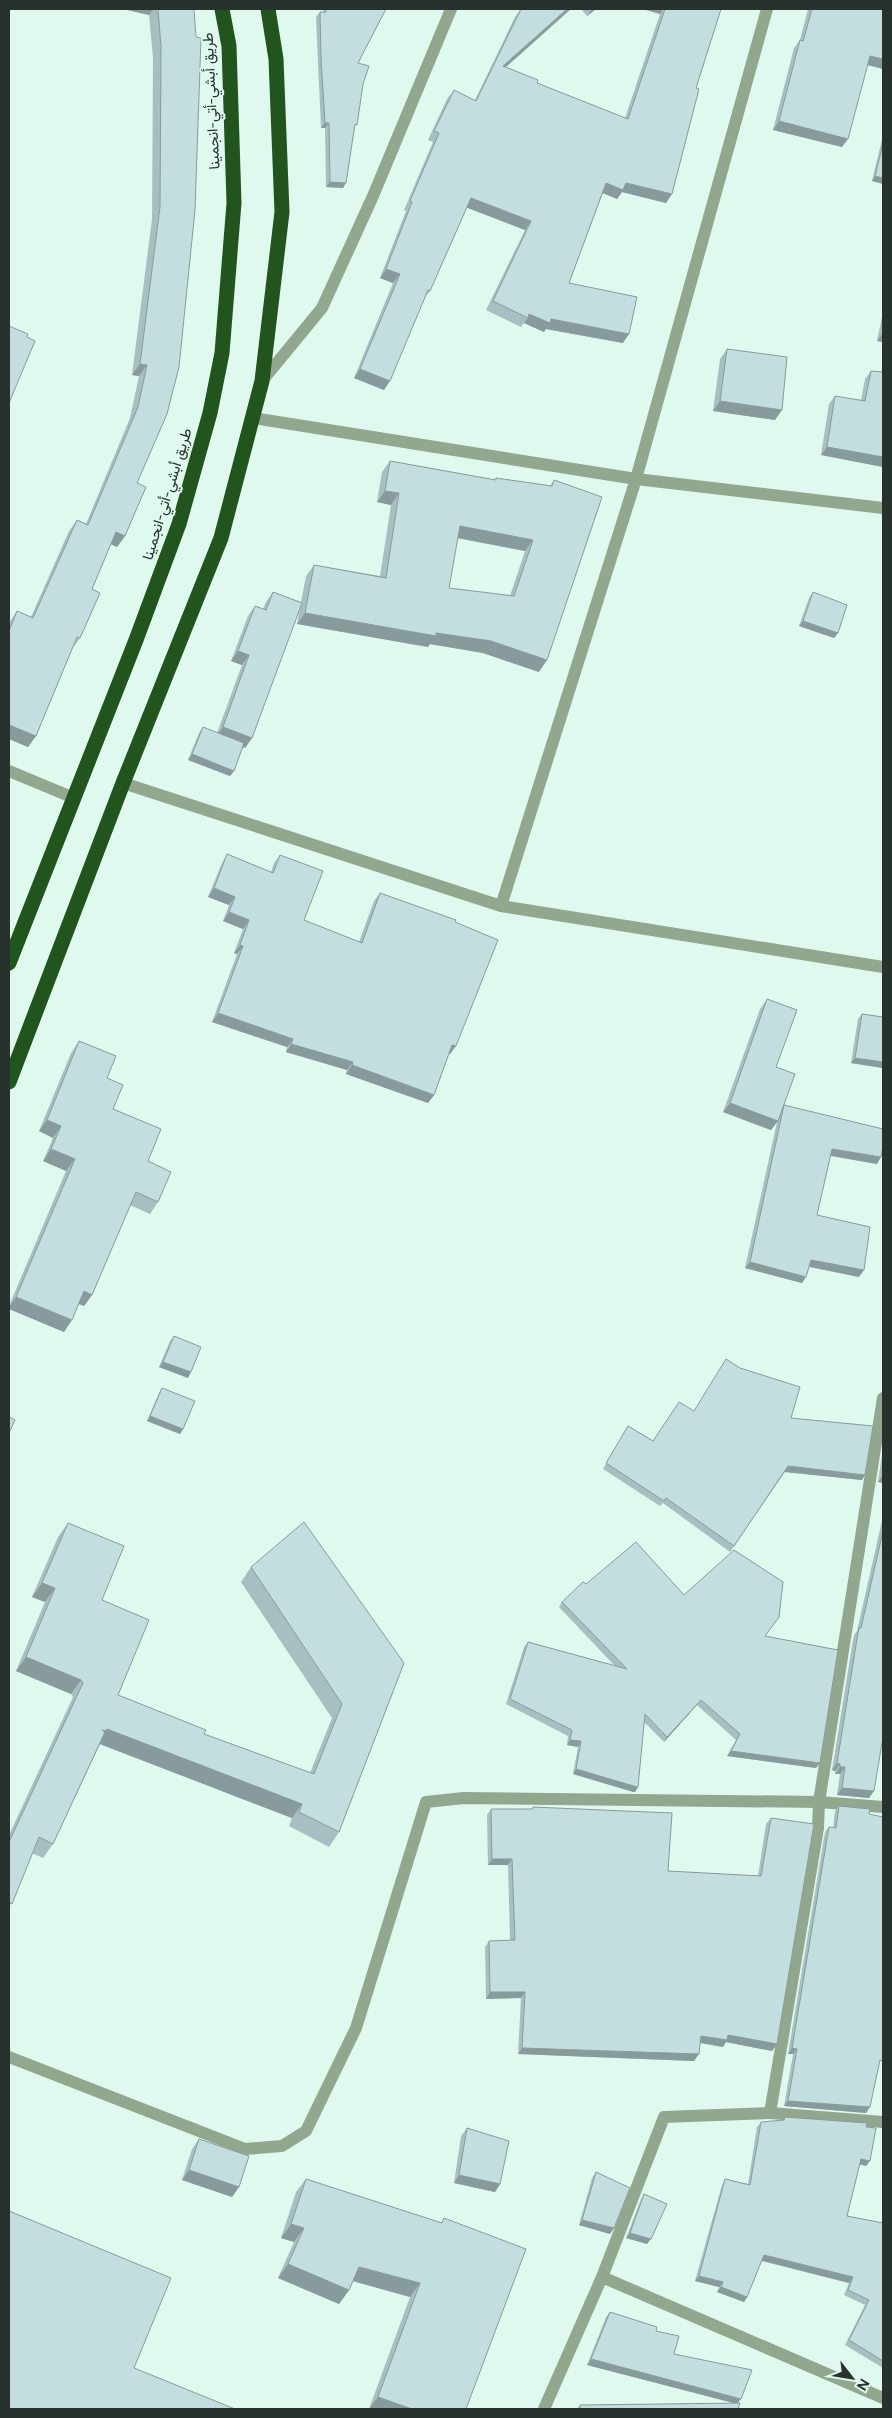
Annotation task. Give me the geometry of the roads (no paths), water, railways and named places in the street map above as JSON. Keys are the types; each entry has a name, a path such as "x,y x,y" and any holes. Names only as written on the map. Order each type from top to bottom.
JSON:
{"highway":[{"name":"طريق أبشي-أتي-انجمينا","path":"9,963 179,524 210,412 222,353 234,203 229,46 222,9"},
{"path":"9,1082 123,783 221,538 253,418 262,380 282,212 276,59 268,9"}],"street":[{"path":"262,380 322,308 373,196 451,9"},
{"path":"501,906 636,479 767,9"},
{"path":"253,418 636,479 883,508"},
{"path":"9,771 74,798"},
{"path":"123,783 501,906 883,967"},
{"path":"770,2113 818,1828 819,1802 883,1398"},
{"path":"9,2057 245,2149 282,2146 306,2131 356,2028 426,1802 464,1798 819,1802 883,1807"},
{"path":"544,2409 602,2277 664,2117 770,2113 883,2122"},
{"path":"602,2277 883,2398"}]}
